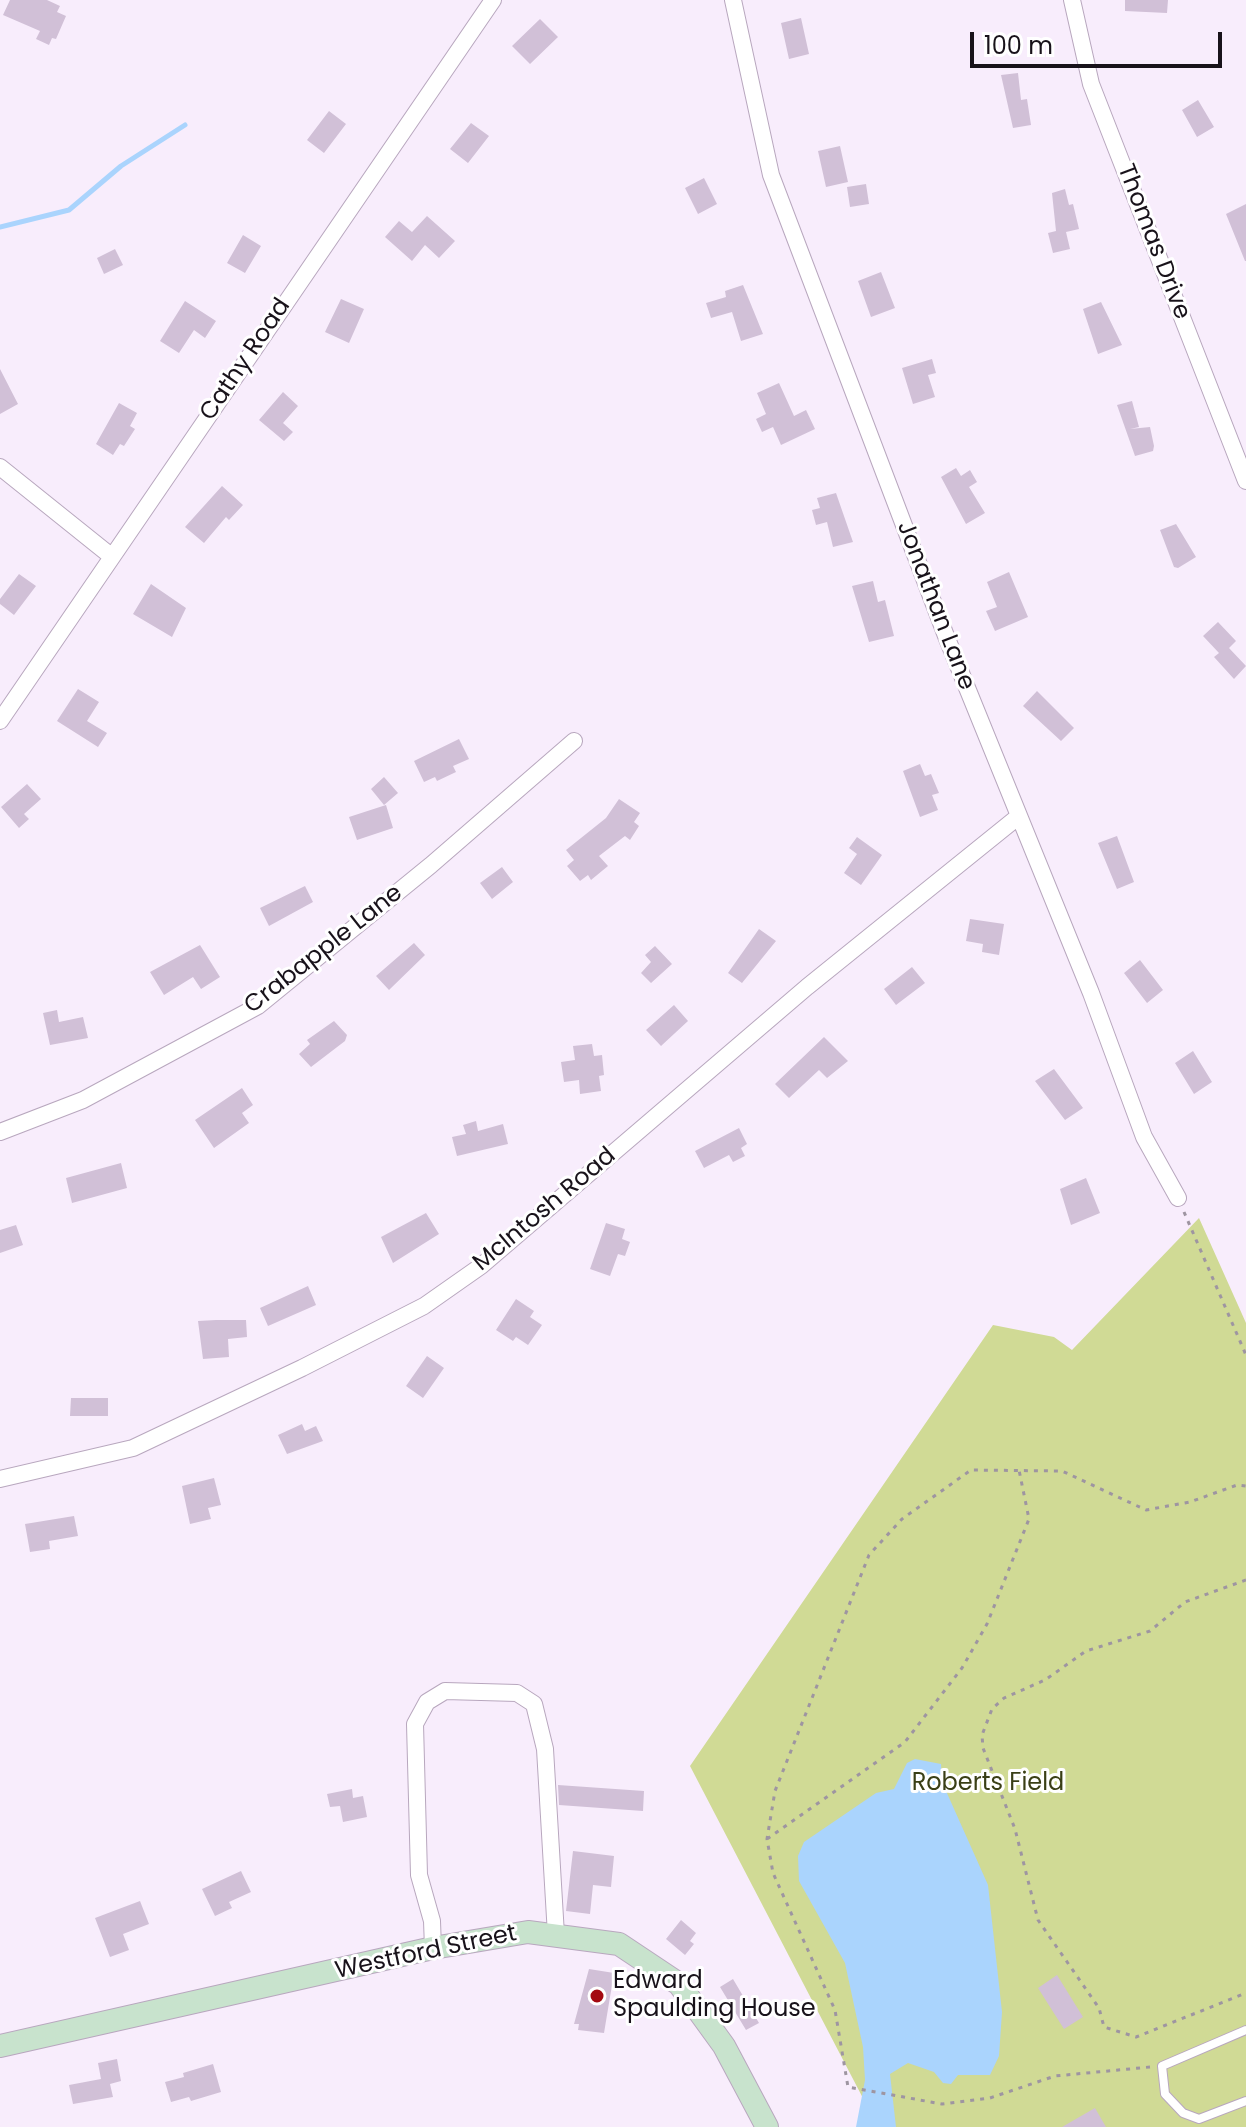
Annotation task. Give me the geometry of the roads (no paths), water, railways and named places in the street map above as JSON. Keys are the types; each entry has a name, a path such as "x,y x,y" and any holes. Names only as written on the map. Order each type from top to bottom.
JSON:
{"main road":[{"name":"Westford Street","path":"0,2046 433,1948 528,1932 619,1944 679,1984 724,2046 767,2127"}],"street":[{"name":"Cathy Road","path":"0,721 493,0"},
{"name":"Jonathan Lane","path":"733,0 771,175 946,636 1091,993 1144,1137 1178,1198"},
{"name":"Thomas Drive","path":"1072,0 1091,84 1246,481"},
{"path":"0,467 111,556"},
{"name":"Crabapple Lane","path":"0,1132 83,1100 258,1006 443,856 574,741"},
{"name":"McIntosh Road","path":"0,1479 133,1448 424,1306 481,1266 807,987 1019,816"},
{"path":"433,1948 432,1921 419,1875 415,1724 427,1702 445,1691 517,1693 534,1704 545,1749 556,1935"}],"lane":[{"path":"1246,2030 1162,2066 1165,2094 1183,2113 1199,2119 1246,2101"}],"water":[{"path":"915,1759 941,1764 942,1782 988,1885 1002,2012 999,2056 990,2075 958,2075 951,2084 943,2083 934,2072 908,2063 890,2074 896,2127 856,2127 865,2080 863,2047 845,1963 799,1881 798,1856 804,1842 876,1793 894,1789 907,1763"}],"waterway":[{"path":"0,227 69,210 121,166 185,125"}],"place":[{"name":"Edward Spaulding House","path":"597,1996"}],"park label":[{"name":"Roberts Field","path":"988,1784"}]}
